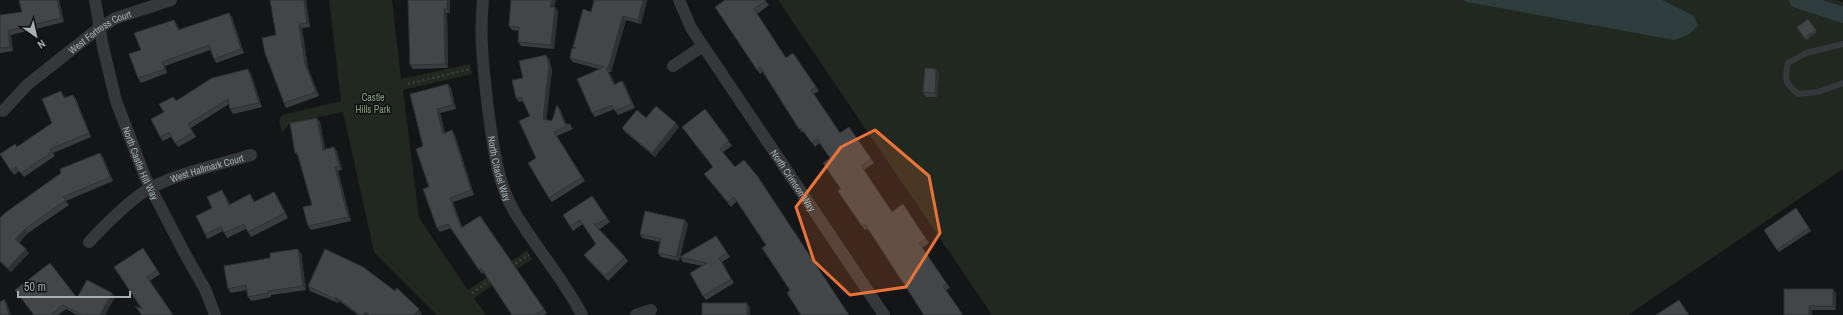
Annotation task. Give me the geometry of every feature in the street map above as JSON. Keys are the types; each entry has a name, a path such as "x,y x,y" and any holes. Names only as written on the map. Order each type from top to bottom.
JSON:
{"street":[{"name":"North Castle Hill Way","path":"95,0 99,28 116,101 150,188 205,288 215,315"},
{"name":"West Fortress Court","path":"3,111 27,84 99,28 116,18 170,0"},
{"name":"North Citadel Way","path":"483,0 481,38 482,64 494,154 504,189 514,210 574,298 582,315"},
{"name":"North Crimson Way","path":"679,0 691,28 884,315"},
{"path":"673,66 703,46"},
{"name":"West Hallmark Court","path":"89,242 113,217 150,188 175,177 252,155"},
{"path":"636,315 651,310"}],"lane":[{"path":"1843,44 1806,53 1788,63 1785,74 1787,85 1798,94 1818,92 1843,83"}],"path":[{"path":"408,84 473,68"},
{"path":"505,271 531,253"},
{"path":"472,293 498,275"}],"highlighted area":[{"path":"875,130 929,176 940,233 906,287 850,295 814,261 796,207 841,147"}],"green space":[{"name":"Castle Hills Park","path":"329,0 392,0 401,79 470,64 472,74 403,90 419,218 468,290 527,250 532,259 474,298 486,315 437,315 374,252 343,112 290,123 282,133 279,120 282,115 341,101"},
{"path":"778,0 1835,0 1843,2 1843,169 1628,315 992,315"}],"shaded area":[{"path":"1463,0 1662,0 1694,16 1698,26 1688,35 1674,40 1467,2"}],"building":[{"path":"19,0 57,0 61,18 8,31 10,47 0,48 0,15 22,12"},
{"path":"270,0 304,0 307,23 299,24 305,64 316,92 284,103 265,53 262,38 276,35"},
{"path":"408,0 447,0 447,9 444,9 445,64 410,65"},
{"path":"511,0 552,0 550,7 555,7 551,45 518,42 519,27 509,26"},
{"path":"594,0 643,0 638,20 623,16 608,68 606,68 614,85 622,81 632,104 615,111 612,105 592,113 577,79 604,67 570,58 572,48 576,48 573,47 583,9 591,12"},
{"path":"725,0 766,1 754,9 786,58 793,53 816,87 811,90 840,133 849,127 871,159 861,166 892,212 903,204 926,239 919,243 947,284 943,286 963,315 924,315 865,224 862,226 838,191 841,189 823,163 830,158 817,139 812,143 801,128 799,129 760,67 757,70 715,7"},
{"path":"229,13 241,49 214,59 209,45 162,62 165,69 138,78 129,54 141,50 134,33 174,20 178,30"},
{"path":"1808,19 1816,30 1804,38 1797,27"},
{"path":"546,55 549,66 543,119 552,121 557,105 565,124 570,124 554,132 582,177 549,198 528,163 536,158 519,121 530,116 521,97 516,98 512,80 523,78 519,61"},
{"path":"925,68 936,69 935,93 923,92"},
{"path":"248,69 259,103 230,109 228,99 188,124 193,133 175,143 169,132 160,137 151,119 164,112 159,104 173,97 176,101 212,78"},
{"path":"448,84 453,105 437,109 443,134 452,130 471,190 450,198 461,228 480,216 544,309 535,315 512,315 481,268 479,270 448,224 437,228 423,189 429,187 416,149 423,146 410,94"},
{"path":"61,91 64,98 73,95 89,133 50,149 52,152 21,173 16,167 11,171 0,154 15,144 17,147 52,123 42,99"},
{"path":"656,106 676,123 652,153 622,128 637,110 646,118"},
{"path":"705,109 729,141 720,149 735,167 744,160 758,177 849,315 801,315 787,293 790,290 762,248 766,245 734,197 728,202 704,174 713,167 682,127"},
{"path":"317,118 323,150 334,147 339,166 335,167 348,217 308,226 303,207 312,205 297,152 295,153 290,123"},
{"path":"100,153 110,177 63,197 66,200 25,229 15,239 26,249 8,268 0,260 0,218 61,173 60,169"},
{"path":"222,190 229,205 250,194 254,202 274,192 285,213 248,232 244,224 224,233 221,227 205,234 196,216 212,208 207,197"},
{"path":"592,196 607,218 597,224 594,224 625,257 605,276 584,255 596,244 580,220 570,226 563,215"},
{"path":"1796,208 1809,228 1777,250 1764,230"},
{"path":"645,211 685,220 676,257 658,253 661,239 640,234"},
{"path":"716,236 727,253 719,258 731,279 703,296 690,273 707,263 680,257"},
{"path":"143,248 157,270 147,277 173,315 142,315 135,306 142,309 114,267"},
{"path":"298,249 303,286 268,291 268,293 248,297 246,285 228,289 224,266 270,258 270,253"},
{"path":"325,249 363,267 395,291 397,288 419,309 414,315 369,315 366,312 363,315 360,315 336,297 335,299 308,286"},
{"path":"50,263 77,298 87,280 112,293 100,315 82,315 63,305 50,315 34,315 15,290"},
{"path":"1784,289 1833,289 1833,306 1809,306 1809,315 1784,315"},
{"path":"4,299 9,315 0,315 0,302"},
{"path":"1679,300 1689,315 1656,315"},
{"path":"702,303 747,303 747,315 702,315"}],"waterway":[{"path":"1797,0 1843,15"}]}
